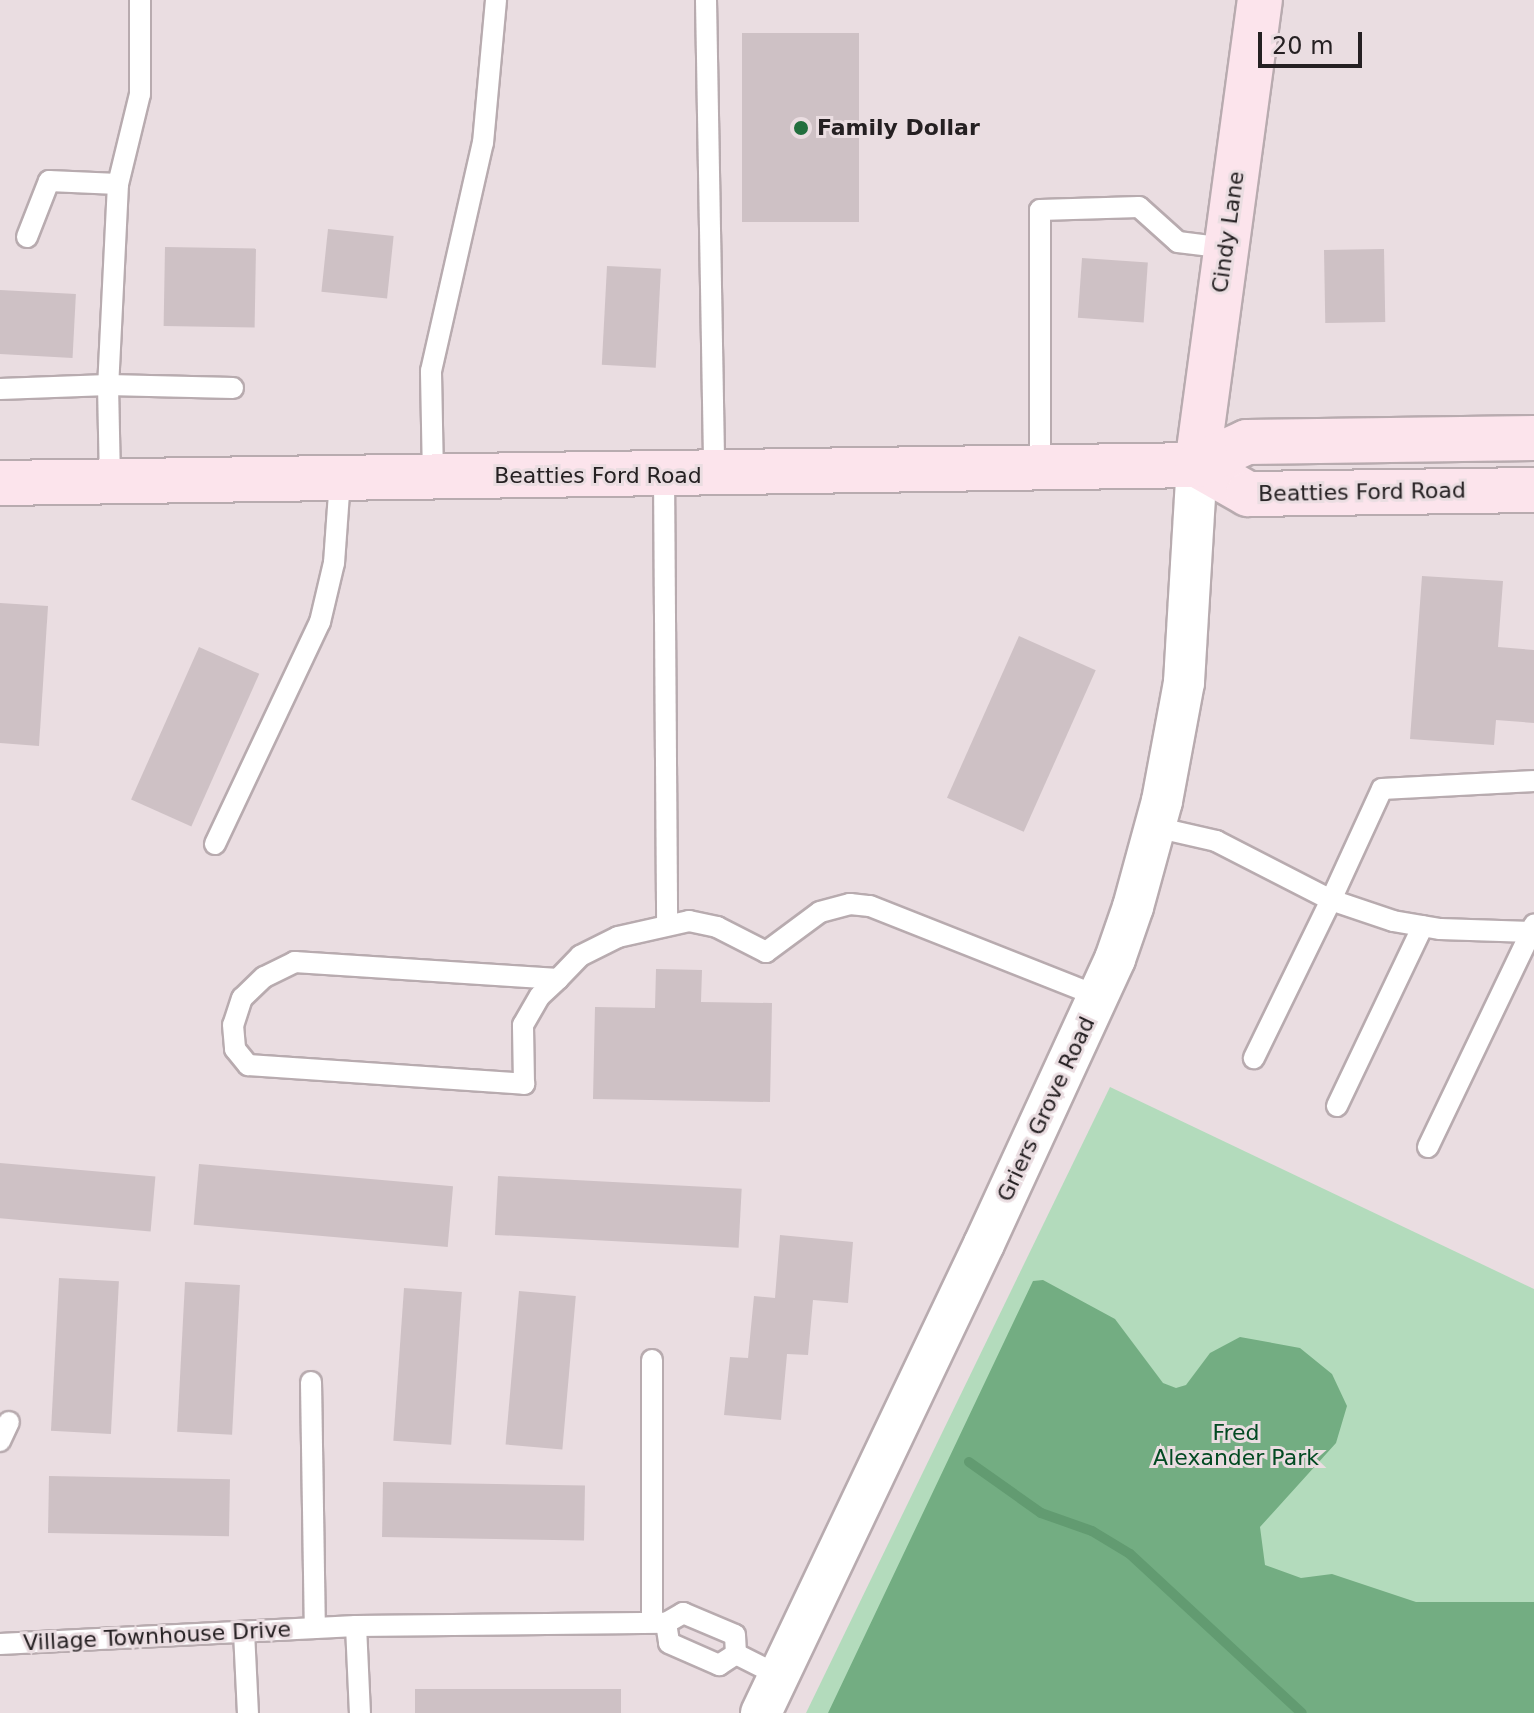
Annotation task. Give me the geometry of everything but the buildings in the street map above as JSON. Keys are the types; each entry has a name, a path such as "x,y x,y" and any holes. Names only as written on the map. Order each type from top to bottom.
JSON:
{"main road":[{"name":"Cindy Lane","path":"1197,465 1260,0"},
{"name":"Beatties Ford Road","path":"0,483 714,475 1197,465 1247,442 1534,438"},
{"name":"Beatties Ford Road","path":"1197,465 1248,494 1534,490"}],"street":[{"name":"Griers Grove Road","path":"761,1713 1097,996 1128,920 1155,827 1184,682 1197,465"}],"lane":[{"path":"110,480 108,385 118,184 140,94 140,0"},
{"path":"433,477 431,371 483,143 496,0"},
{"path":"706,0 714,475"},
{"path":"27,237 49,181 118,184"},
{"path":"1040,468 1040,210 1139,207 1178,242 1226,248"},
{"path":"0,389 108,385 233,388"},
{"path":"664,474 667,923"},
{"path":"215,844 320,622 334,563 340,479"},
{"path":"1254,1058 1382,789 1534,781"},
{"path":"1155,827 1216,841 1331,900 1423,926 1532,928 1428,1147"},
{"path":"558,979 295,962 264,977 242,998 233,1025 235,1049 248,1065 524,1084 523,1025 580,956 618,937 667,923 717,927 766,952 820,912 850,904 870,906 1097,996"},
{"path":"1337,1106 1423,926"},
{"path":"652,1360 659,1621 669,1643 719,1665 736,1654 780,1676"},
{"name":"Village Townhouse Drive","path":"311,1382 315,1628"},
{"path":"0,1441 9,1422"},
{"name":"Village Townhouse Drive","path":"0,1644 356,1626 659,1621 683,1613 735,1635 736,1654"},
{"path":"356,1626 360,1713"},
{"path":"244,1632 248,1713"}],"green space":[{"name":"Fred Alexander Park","path":"1110,1087 1534,1289 1534,1713 806,1713"},
{"path":"1043,1280 1115,1319 1163,1383 1176,1388 1186,1385 1210,1353 1240,1337 1300,1348 1332,1374 1347,1406 1336,1443 1260,1527 1265,1565 1301,1578 1332,1574 1416,1602 1534,1602 1534,1713 828,1713 1033,1281"}],"waterway":[{"path":"969,1462 1041,1513 1092,1531 1130,1554 1302,1713"}],"place":[{"name":"Family Dollar","path":"801,128"}]}
